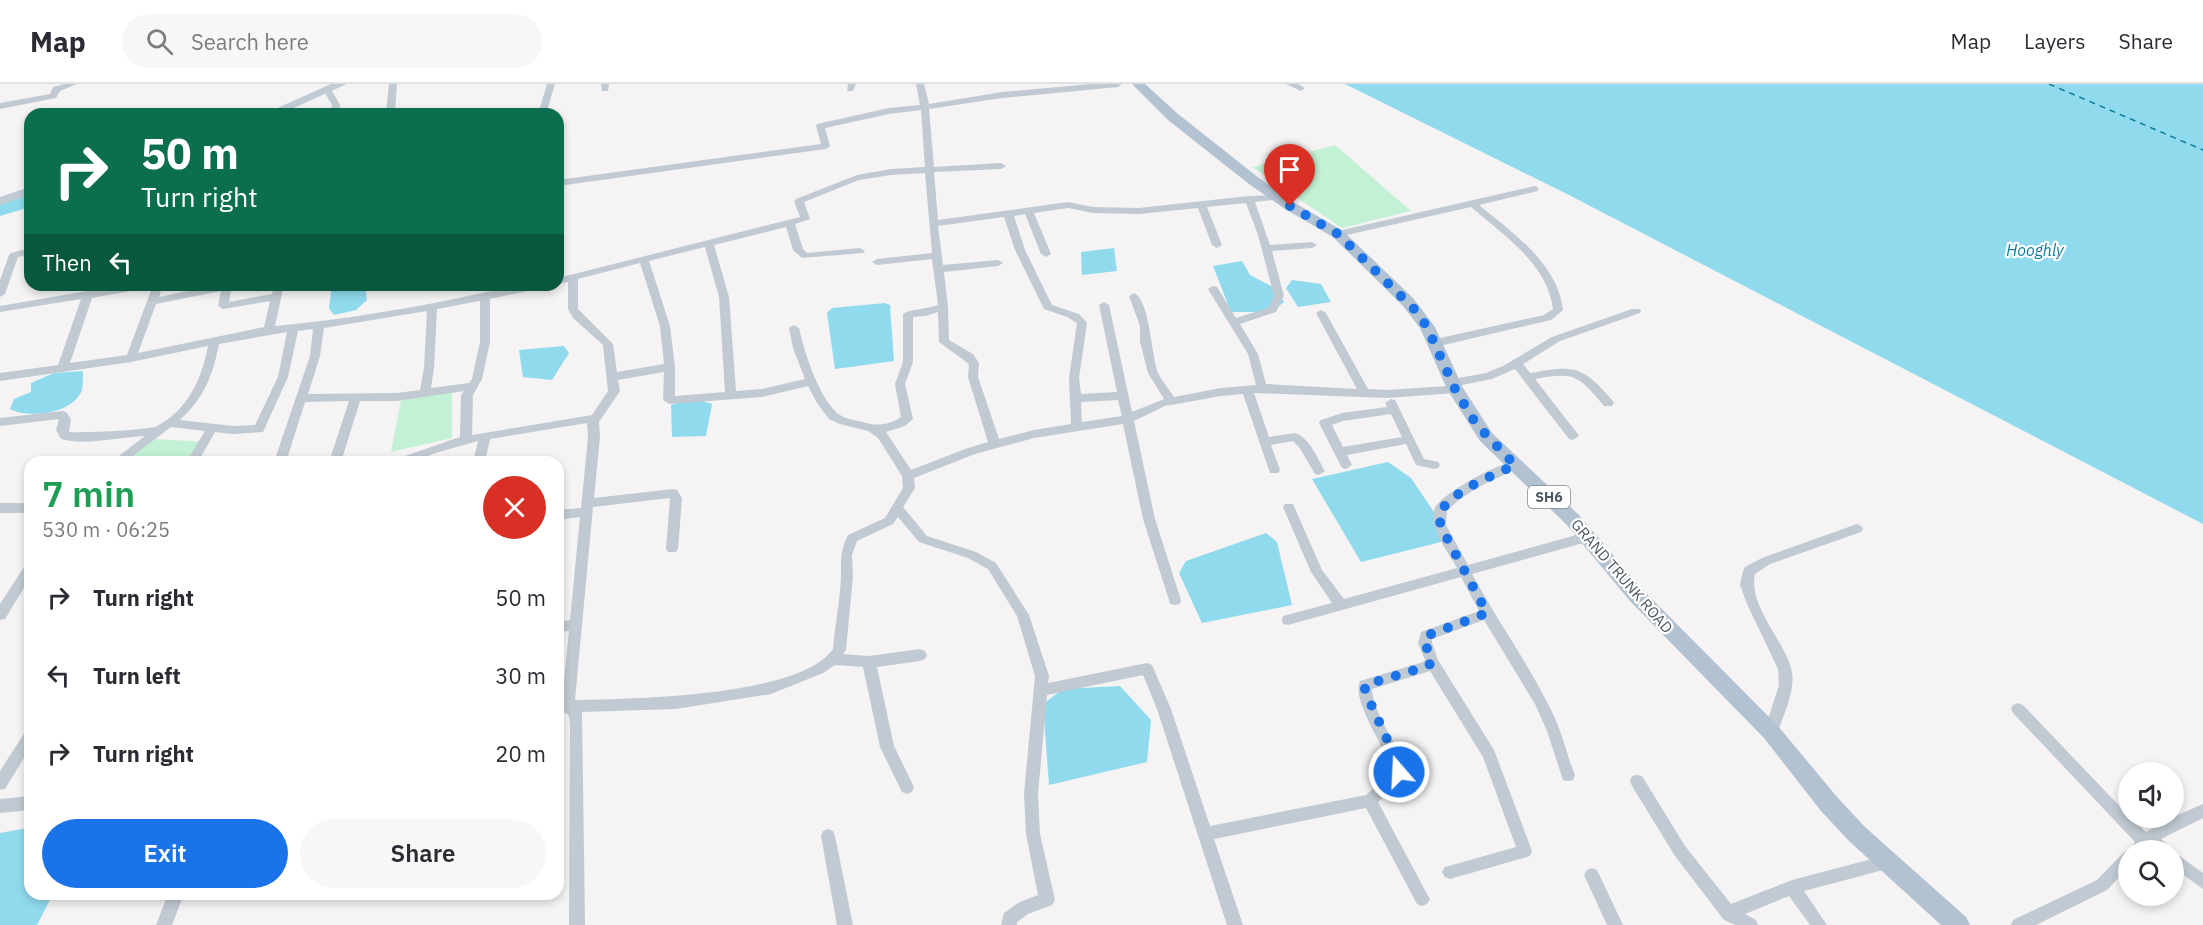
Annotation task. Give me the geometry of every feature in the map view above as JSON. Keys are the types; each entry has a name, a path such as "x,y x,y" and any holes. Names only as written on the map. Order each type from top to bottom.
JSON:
{"main road":[{"name":"GRAND TRUNK ROAD","path":"1138,84 1173,117 1276,197 1338,234 1416,311 1476,424 1572,519 1637,596 1771,732 1829,804 1887,862 1958,925"}],"street":[{"path":"0,106 53,96 56,89 73,84"},
{"path":"285,108 341,84"},
{"path":"389,108 393,84"},
{"path":"544,108 551,84"},
{"path":"920,84 925,108 931,171 933,224 943,307 944,342 969,357 974,363 973,377 995,445"},
{"path":"564,182 826,146 820,126 889,111 925,108 1031,88 1118,84"},
{"path":"1290,84 1301,88"},
{"path":"328,91 336,108"},
{"path":"564,280 805,219 799,201 857,178 891,172 1001,166"},
{"path":"1338,234 1535,189"},
{"path":"0,201 24,193"},
{"path":"933,224 1074,205 1093,210 1131,211 1276,197"},
{"path":"1234,322 1272,310 1279,296 1257,215 1249,199"},
{"path":"1435,343 1547,318 1558,310 1557,294 1529,255 1472,203"},
{"path":"1201,204 1217,245"},
{"path":"1028,210 1046,254"},
{"path":"1008,213 1020,250 1048,307 1052,310 1073,314 1080,318 1082,323 1074,378 1077,426"},
{"path":"790,223 798,250 804,256 860,251"},
{"path":"709,244 724,297 731,395"},
{"path":"1267,248 1312,245"},
{"path":"0,294 14,255 24,252"},
{"path":"877,262 937,255"},
{"path":"645,260 665,326 670,367 669,400 762,393 812,381"},
{"path":"939,269 998,263"},
{"path":"564,700 576,624 594,437 593,422 614,391 608,344 577,316 573,309 573,278"},
{"path":"1213,289 1253,354 1262,388"},
{"path":"0,309 113,291"},
{"path":"131,358 156,291"},
{"path":"152,302 204,291"},
{"path":"226,291 223,306 275,297"},
{"path":"269,330 277,291"},
{"path":"0,377 131,358 214,343 269,330 319,326 432,307 484,297 500,291"},
{"path":"63,367 88,295"},
{"path":"1134,296 1145,326 1145,342 1153,373 1172,402"},
{"path":"466,439 467,395 474,386 480,371 485,342 484,297"},
{"path":"1104,305 1149,519 1176,600"},
{"path":"425,394 429,368 432,307"},
{"path":"794,328 795,341 804,367 832,416 851,425 876,431 901,423 907,418 900,384 908,362 908,314 925,313 943,307"},
{"path":"908,476 972,451 995,445 1077,426 1128,419 1172,402 1246,388 1387,394 1454,386 1488,376 1516,363 1556,339 1636,311"},
{"path":"1321,313 1365,393"},
{"path":"282,456 315,357 319,326"},
{"path":"169,423 212,428 259,429 283,377 293,328"},
{"path":"125,456 169,423 201,390 208,372 214,343"},
{"path":"1516,363 1573,436"},
{"path":"612,377 670,367"},
{"path":"1527,377 1566,370 1577,371 1608,403"},
{"path":"303,398 425,394 474,386"},
{"path":"1246,388 1274,470"},
{"path":"1387,394 1407,440 1420,462 1434,465"},
{"path":"1075,398 1124,396"},
{"path":"337,456 356,398"},
{"path":"1346,465 1325,423 1342,417 1395,410"},
{"path":"0,422 62,415 65,419 62,430 65,436 133,431 156,432"},
{"path":"416,456 436,447 466,439 596,418"},
{"path":"196,456 212,428"},
{"path":"564,706 676,703 771,688 818,669 833,659 839,650 847,576 846,555 852,538 889,521 909,488 908,476 876,431"},
{"path":"480,456 485,436"},
{"path":"1264,442 1295,436 1303,444 1319,471"},
{"path":"1338,452 1407,440"},
{"path":"1515,465 1474,484 1451,498 1441,510 1440,525 1550,724 1568,775"},
{"path":"564,514 673,493 676,498 672,549"},
{"path":"1290,507 1317,572 1341,605"},
{"path":"0,508 24,508"},
{"path":"897,508 923,538 972,555 992,566 1023,615 1042,676 1031,794 1033,834 1047,900 1023,908 1009,918 1010,925"},
{"path":"1771,732 1786,685 1785,669 1746,585 1749,571 1766,561 1857,529"},
{"path":"1288,620 1587,537"},
{"path":"0,615 23,588"},
{"path":"1450,872 1525,851 1489,754 1432,662 1425,643 1426,636 1487,613"},
{"path":"564,626 576,624"},
{"path":"833,659 869,662 920,655"},
{"path":"869,662 887,747 908,787"},
{"path":"1205,834 1370,801 1379,789 1392,782 1399,772 1397,761 1365,691 1365,685 1428,666 1432,662"},
{"path":"1041,690 1146,669 1164,709 1233,925"},
{"path":"564,707 576,713 577,724 577,925"},
{"path":"2018,709 2139,840"},
{"path":"0,784 24,746"},
{"path":"1637,781 1680,851 1731,919 1750,925"},
{"path":"1370,801 1422,899"},
{"path":"0,806 24,804"},
{"path":"2149,840 2177,821 2203,811"},
{"path":"828,836 845,925"},
{"path":"1731,919 1792,887 1887,862"},
{"path":"2184,867 2203,882"},
{"path":"2019,925 2102,885 2118,868"},
{"path":"1592,874 1615,925"},
{"path":"1792,887 1819,925"},
{"path":"164,925 174,900"}],"green space":[{"path":"1335,145 1411,211 1342,228 1252,167"},
{"path":"452,392 452,438 391,452 402,396"},
{"path":"154,439 207,442 199,456 132,456"}],"water":[{"name":"Hooghly","path":"1345,84 2203,84 2203,524 1567,194"},
{"path":"24,195 24,209 0,216 0,203"},
{"path":"1114,248 1117,271 1082,275 1081,252"},
{"path":"1242,261 1250,275 1273,287 1284,302 1272,312 1231,312 1213,266"},
{"path":"1292,280 1321,284 1331,302 1298,307 1286,288"},
{"path":"331,291 366,291 367,300 356,310 334,315 329,308"},
{"path":"885,303 890,305 894,361 835,369 827,313 832,308"},
{"path":"564,346 569,353 552,380 523,377 519,350"},
{"path":"83,371 82,390 70,404 39,414 28,414 10,409 14,399 31,392 31,383 54,373"},
{"path":"694,398 712,404 706,436 672,437 671,405"},
{"path":"1388,462 1411,478 1446,530 1441,542 1361,562 1312,479"},
{"path":"1266,533 1277,542 1292,605 1202,623 1179,573 1186,561"},
{"path":"1120,686 1151,720 1147,762 1049,785 1043,704 1063,689"},
{"path":"24,829 24,900 50,900 37,925 0,925 0,833"}],"ferry route":[{"path":"2049,84 2203,150"}],"route":[{"path":"1290,206 1338,234 1372,265 1416,311 1427,327 1466,409 1486,437 1515,465 1474,484 1451,498 1441,510 1440,525 1486,607 1487,613 1426,636 1425,643 1432,662 1428,666 1365,685 1365,691 1397,761 1399,772"}]}
